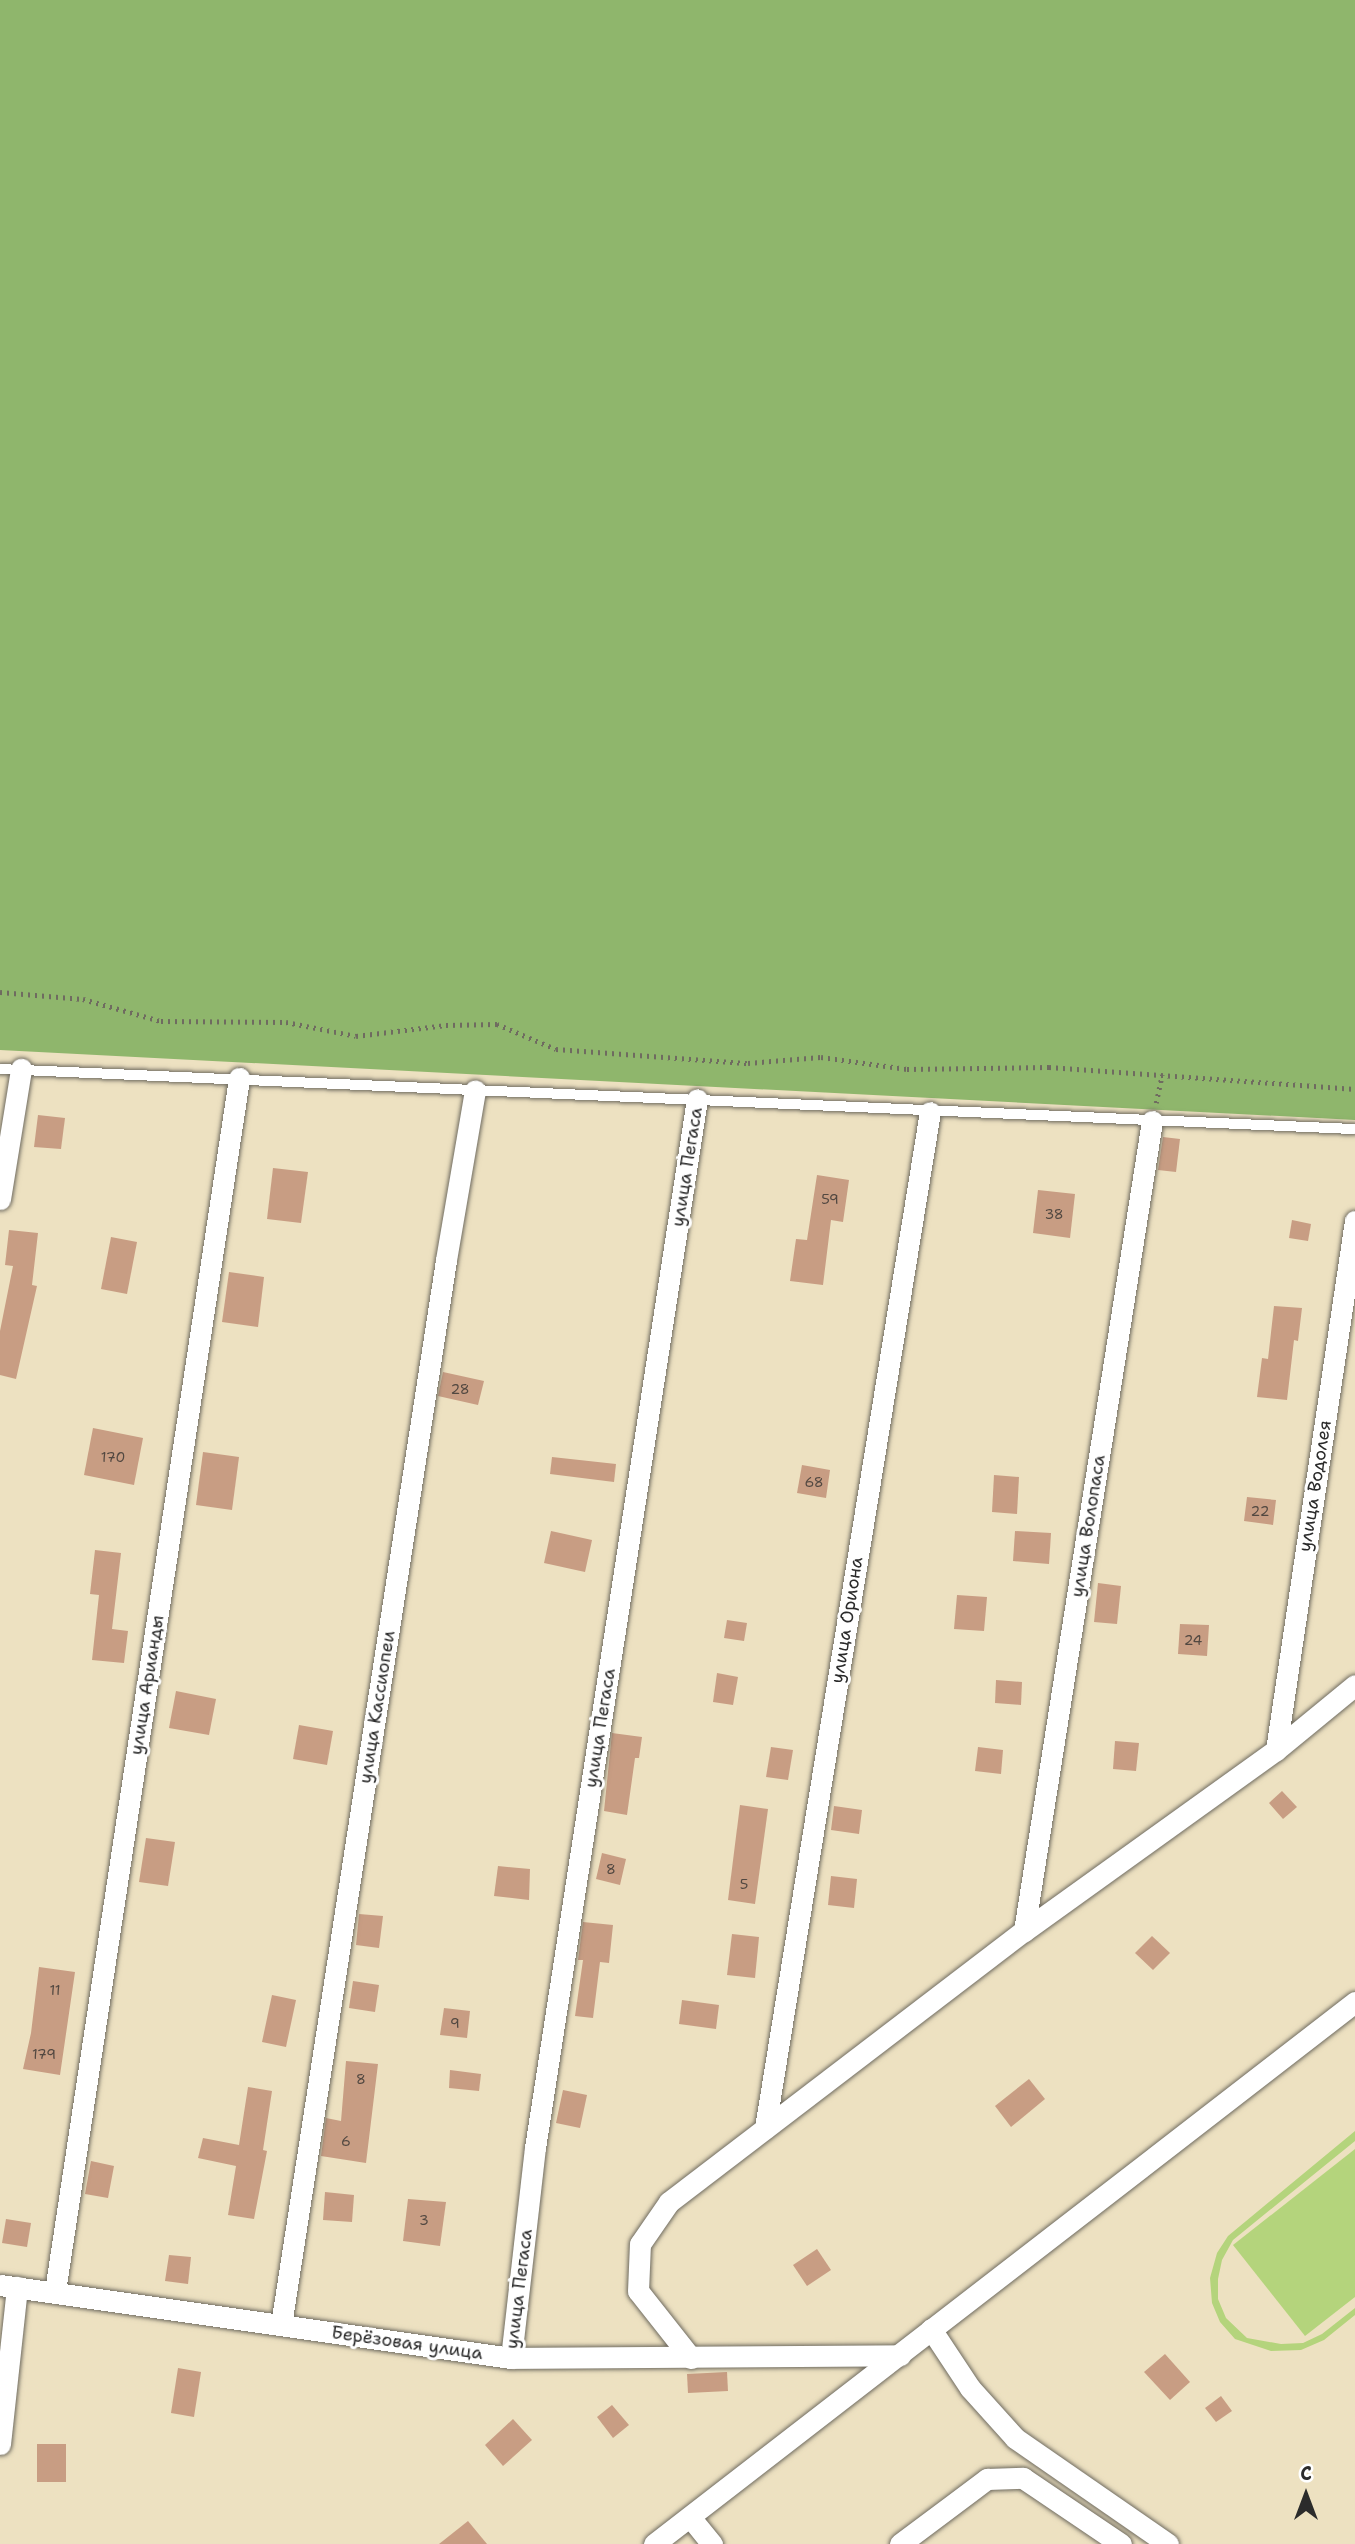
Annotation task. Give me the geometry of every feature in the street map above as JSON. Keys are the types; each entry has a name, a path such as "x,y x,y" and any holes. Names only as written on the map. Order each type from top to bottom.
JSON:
{"street":[{"path":"0,1199 10,1069"},
{"name":"улица Арианды","path":"55,2291 239,1078"},
{"name":"улица Кассиопеи","path":"281,2325 446,1260 475,1090"},
{"name":"улица Пегаса","path":"511,2358 535,2148 697,1099"},
{"name":"улица Ориона","path":"765,2128 930,1112"},
{"name":"улица Волопаса","path":"1024,1931 1152,1121"},
{"name":"улица Водолея","path":"1276,1750 1355,1221"},
{"path":"691,2358 638,2291 640,2244 669,2202 1024,1931 1276,1750 1355,1685"},
{"path":"654,2544 1355,2002"},
{"path":"0,2444 8,2286"},
{"name":"Берёзовая улица","path":"8,2286 511,2358 900,2355"},
{"path":"931,2329 970,2388 1015,2438 1168,2544"},
{"path":"900,2544 987,2479 1023,2478 1121,2544"},
{"path":"690,2517 712,2544"}],"lane":[{"path":"10,1069 1355,1129"}],"path":[{"path":"0,992 83,999 161,1021 286,1022 356,1037 446,1025 497,1024 555,1049 748,1063 821,1057 907,1069 1049,1067 1355,1089"}],"green space":[{"path":"0,0 1355,0 1355,1120 0,1050"},
{"path":"1355,2131 1355,2141 1233,2240 1222,2260 1218,2299 1226,2318 1247,2338 1281,2344 1303,2343 1322,2334 1355,2308 1355,2315 1324,2340 1301,2350 1271,2351 1235,2339 1220,2322 1212,2303 1210,2278 1217,2253 1228,2236"},
{"path":"1355,2149 1355,2297 1305,2336 1233,2245"}],"building":[{"path":"38,1115 65,1118 61,1149 34,1147"},
{"path":"1163,1137 1180,1139 1176,1172 1158,1170"},
{"path":"273,1168 308,1172 301,1223 267,1219"},
{"path":"817,1175 849,1180 843,1222 831,1220 823,1285 790,1281 796,1239 807,1240"},
{"path":"1038,1190 1075,1194 1070,1238 1033,1233"},
{"path":"1292,1220 1311,1224 1308,1241 1289,1238"},
{"path":"9,1230 38,1233 32,1285 37,1286 16,1379 0,1375 0,1331 13,1266 5,1265"},
{"path":"111,1237 137,1242 127,1294 101,1289"},
{"path":"229,1272 264,1277 258,1327 222,1322"},
{"path":"1274,1306 1302,1308 1298,1341 1294,1340 1287,1400 1257,1397 1262,1358 1268,1359"},
{"path":"443,1372 484,1381 478,1405 438,1396"},
{"path":"93,1428 143,1438 134,1485 84,1475"},
{"path":"203,1452 239,1457 232,1510 196,1505"},
{"path":"552,1457 616,1464 614,1482 550,1474"},
{"path":"802,1465 830,1470 826,1498 797,1493"},
{"path":"994,1475 1019,1477 1017,1514 992,1512"},
{"path":"1247,1497 1276,1500 1273,1525 1244,1521"},
{"path":"551,1531 592,1540 585,1572 544,1563"},
{"path":"1015,1531 1051,1533 1049,1564 1013,1561"},
{"path":"95,1550 121,1553 112,1629 128,1631 124,1663 92,1660 99,1595 90,1594"},
{"path":"1098,1583 1121,1586 1117,1624 1094,1622"},
{"path":"957,1595 987,1597 984,1631 954,1629"},
{"path":"727,1620 747,1623 744,1641 724,1638"},
{"path":"1180,1624 1209,1625 1207,1656 1178,1654"},
{"path":"717,1673 738,1677 733,1705 713,1702"},
{"path":"996,1680 1022,1682 1021,1705 995,1703"},
{"path":"176,1691 216,1699 209,1735 169,1728"},
{"path":"299,1725 333,1731 327,1765 293,1759"},
{"path":"612,1733 642,1737 639,1758 635,1758 627,1815 604,1811"},
{"path":"1115,1741 1139,1743 1136,1771 1113,1769"},
{"path":"771,1747 793,1750 788,1780 766,1777"},
{"path":"978,1747 1003,1750 1001,1774 975,1771"},
{"path":"1282,1791 1297,1807 1283,1819 1269,1803"},
{"path":"740,1805 768,1809 755,1904 728,1900"},
{"path":"834,1806 862,1810 859,1834 831,1830"},
{"path":"146,1838 175,1842 168,1886 139,1882"},
{"path":"602,1853 626,1859 620,1885 596,1879"},
{"path":"498,1866 530,1869 529,1900 494,1896"},
{"path":"831,1876 857,1879 854,1908 828,1905"},
{"path":"359,1914 383,1916 379,1948 356,1945"},
{"path":"583,1922 613,1925 609,1963 600,1962 593,2018 575,2016 583,1960 578,1960"},
{"path":"732,1934 759,1937 755,1978 727,1975"},
{"path":"1152,1936 1170,1953 1153,1970 1135,1953"},
{"path":"39,1967 75,1972 60,2075 23,2069 31,2033"},
{"path":"353,1981 379,1985 375,2012 349,2008"},
{"path":"272,1995 296,2000 286,2047 262,2042"},
{"path":"682,2000 719,2005 716,2029 679,2024"},
{"path":"444,2008 470,2011 467,2038 440,2035"},
{"path":"346,2061 378,2064 366,2163 321,2156 326,2118 341,2121"},
{"path":"450,2070 481,2074 479,2091 449,2088"},
{"path":"1029,2079 1045,2099 1011,2127 995,2106"},
{"path":"248,2087 272,2091 263,2150 267,2151 254,2219 228,2215 236,2166 198,2158 203,2138 239,2145"},
{"path":"563,2090 587,2095 580,2128 556,2123"},
{"path":"91,2161 114,2166 108,2198 85,2194"},
{"path":"325,2192 354,2195 352,2222 323,2220"},
{"path":"408,2199 446,2202 440,2246 403,2241"},
{"path":"6,2219 31,2223 27,2247 2,2243"},
{"path":"817,2249 831,2270 807,2286 793,2265"},
{"path":"169,2255 191,2257 188,2284 165,2281"},
{"path":"1165,2354 1190,2382 1170,2400 1144,2372"},
{"path":"178,2368 201,2372 194,2417 171,2413"},
{"path":"727,2372 728,2391 688,2393 687,2374"},
{"path":"1221,2396 1232,2411 1216,2422 1205,2408"},
{"path":"612,2405 629,2425 613,2438 597,2417"},
{"path":"513,2419 532,2440 503,2466 485,2445"},
{"path":"37,2444 66,2444 66,2482 37,2482"},
{"path":"468,2521 487,2544 439,2544"}]}
